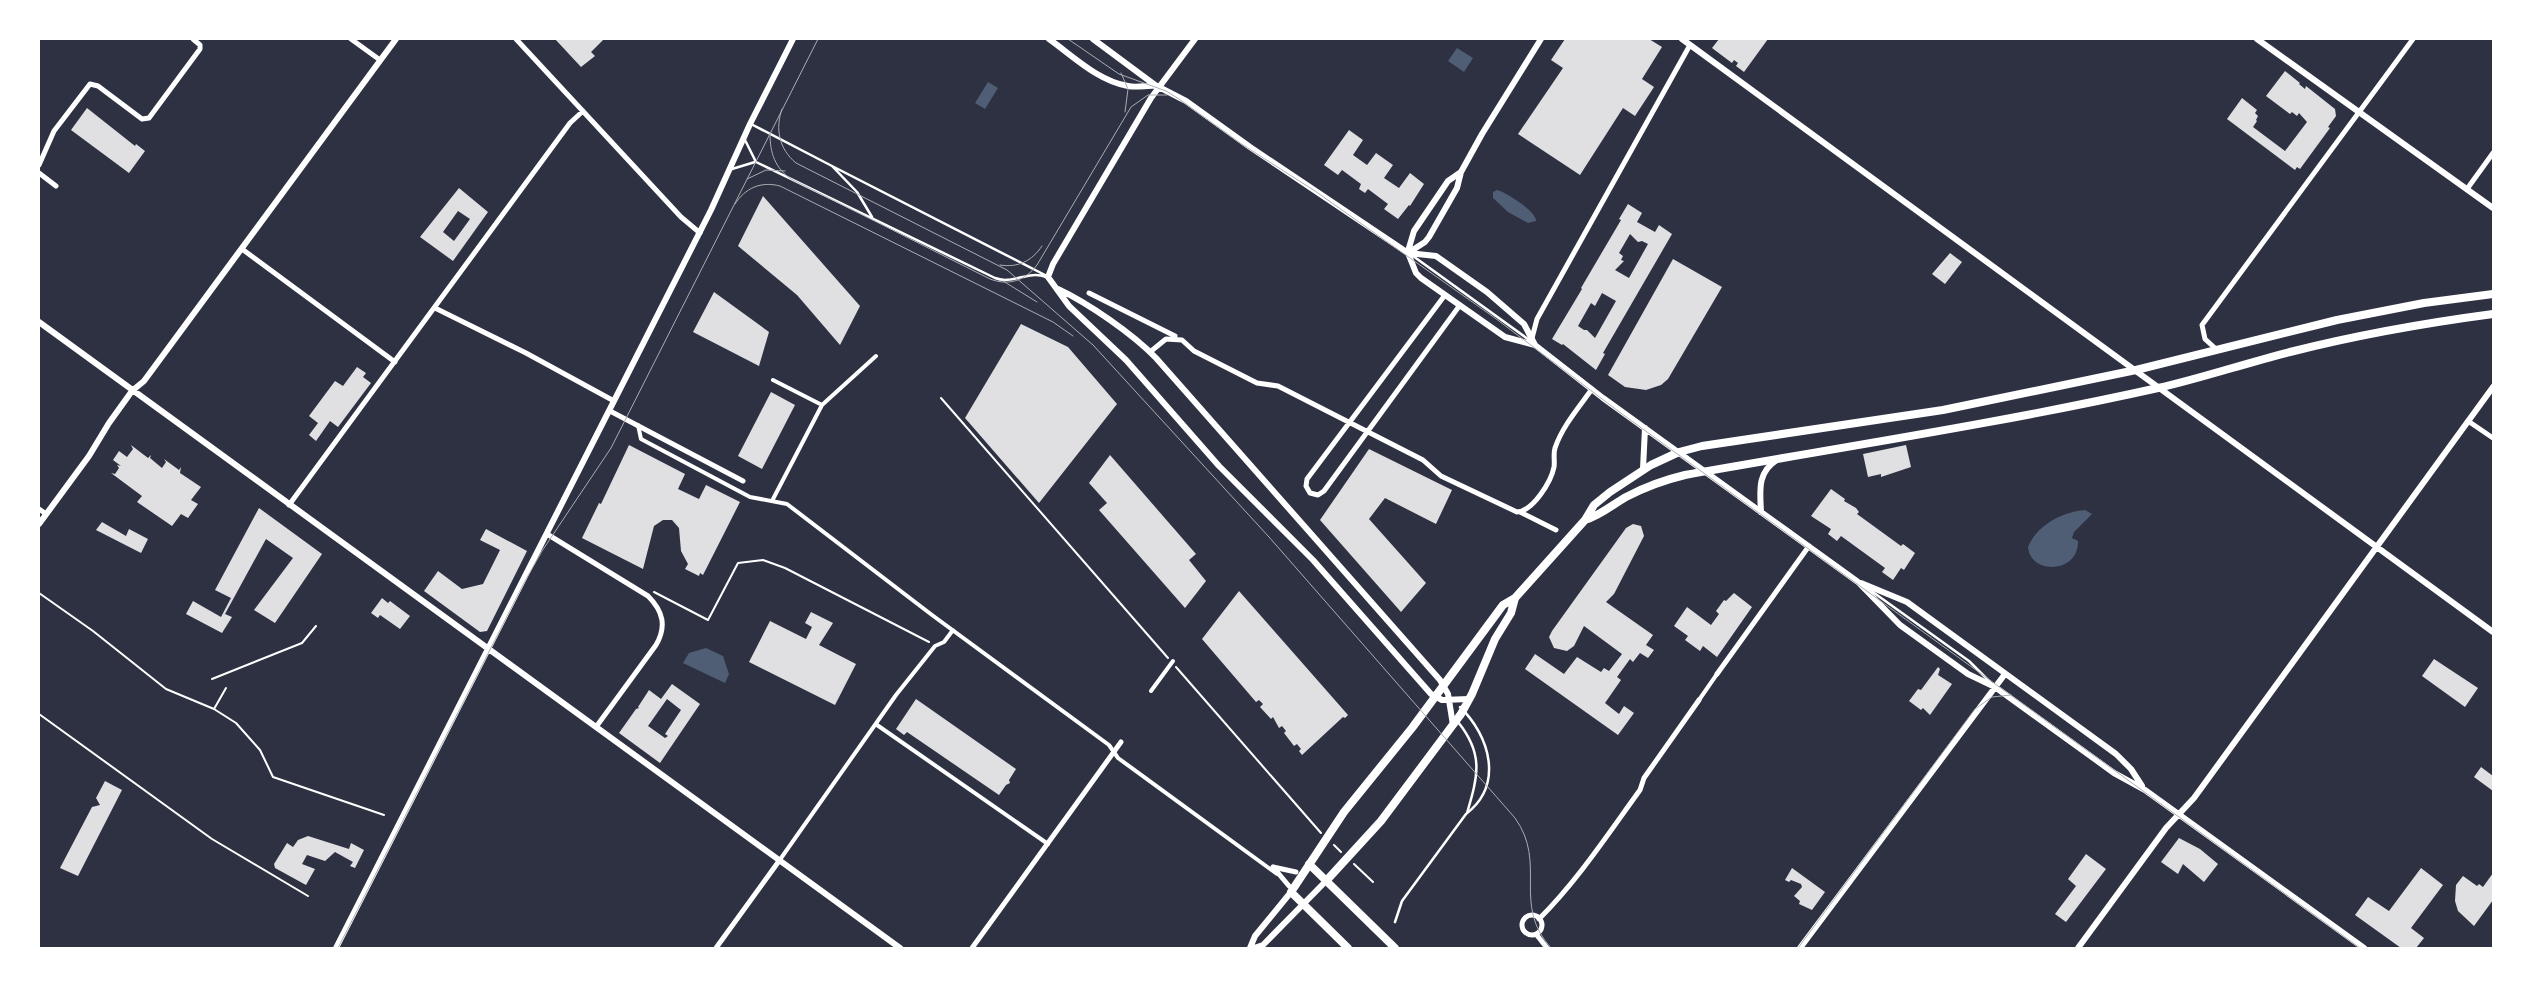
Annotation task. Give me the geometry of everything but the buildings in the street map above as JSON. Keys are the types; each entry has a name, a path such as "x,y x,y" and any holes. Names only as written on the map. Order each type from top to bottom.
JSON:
{"main road":[{"path":"1348,948 1290,889 1370,777 1444,685 1503,605 1515,598 1585,520 1594,505 1643,469 1679,452 1764,436 1943,410 2136,370 2384,310 2493,294"},
{"path":"1585,520 1600,515 1625,498 1649,486 1678,476 1960,428 2160,387 2335,342 2456,318 2493,314"},
{"path":"1327,880 1381,821 1469,700 1492,646 1511,612 1515,598"},
{"path":"1309,864 1395,948"}],"street":[{"path":"39,165 54,131 90,84 98,86 142,118 149,118 200,49 200,45 193,39"},
{"path":"351,39 380,60"},
{"path":"39,524 89,456 98,438 132,391 144,382 396,39"},
{"path":"516,39 681,217 700,232"},
{"path":"336,948 700,232 750,124 793,39"},
{"path":"1049,39 1091,70 1110,80 1127,86 1159,87"},
{"path":"1093,39 1159,87 1186,101 1250,147 1408,253 1432,254 1442,260 1512,312 1528,330 1533,342"},
{"path":"1195,39 1149,101 1053,264 1048,277 1069,306 1126,360 1220,466 1313,560 1434,697 1449,700 1469,700"},
{"path":"1408,253 1427,240 1457,188 1461,172 1485,129 1542,39"},
{"path":"1682,39 2493,632"},
{"path":"2257,39 2493,208"},
{"path":"2217,350 2205,339 2202,325 2413,39"},
{"path":"1533,342 1537,320 1690,44"},
{"path":"289,505 570,123 583,111"},
{"path":"2467,189 2493,153"},
{"path":"1461,172 1448,181 1414,231 1408,253 1418,276 1505,337 1533,342 1592,389 1858,582 1900,625 1968,674 1995,687 2114,773 2145,790 2364,948"},
{"path":"39,173 56,186"},
{"path":"242,249 395,362"},
{"path":"1058,289 1076,297 1150,352 1444,685 1453,720"},
{"path":"1089,293 1186,342 1194,351 1257,383 1278,386 1427,462 1441,476 1508,510 1520,512 1556,530"},
{"path":"1445,294 1307,479 1306,486 1310,493 1318,495 1324,491 1460,305"},
{"path":"435,308 526,353 614,401"},
{"path":"39,322 900,948"},
{"path":"1150,352 1166,339 1178,338"},
{"path":"772,501 822,405 876,356"},
{"path":"773,380 822,405"},
{"path":"2078,948 2166,828 2179,814 2493,387"},
{"path":"1520,512 1530,508 1537,499 1554,468 1555,448 1571,419 1592,389"},
{"path":"610,410 743,480"},
{"path":"2468,421 2493,438"},
{"path":"638,425 641,439 750,497 788,504 953,630 1109,745 1118,758 1280,876"},
{"path":"1643,469 1645,428"},
{"path":"1761,512 1761,479 1769,465 1780,458"},
{"path":"39,509 46,514"},
{"path":"547,534 648,596 654,602 662,618 661,636 596,727"},
{"path":"1539,919 1562,895 1590,859 1717,674 1809,546"},
{"path":"1858,582 1907,602 2121,758 2145,790"},
{"path":"716,948 877,725 896,695 935,646 944,642 953,630"},
{"path":"1151,691 1171,660"},
{"path":"1800,948 2005,674"},
{"path":"877,725 1048,844"},
{"path":"972,948 1121,742"},
{"path":"1250,948 1255,936 1282,904 1290,889 1273,867 1296,872"},
{"path":"1254,948 1262,945 1327,880"},
{"path":"1529,916 1539,919 1541,927 1536,934 1530,935 1524,932 1522,922 1529,916"},
{"path":"1536,934 1547,948"}],"lane":[{"path":"750,124 1024,262 1048,277"},
{"path":"744,139 756,162 998,280 1010,280 1028,275 1048,277"},
{"path":"730,170 756,162"},
{"path":"832,166 857,192 872,217"},
{"path":"1408,253 1533,342"},
{"path":"1858,582 1969,661 1995,687"},
{"path":"1395,922 1402,901 1466,814 1480,800 1489,776 1489,762 1481,731 1460,707"},
{"path":"1453,720 1470,738 1477,762 1476,778 1466,814"}],"path":[{"path":"941,398 1171,660"},
{"path":"648,596 655,591 708,620 738,563 763,560 786,568 935,646"},
{"path":"39,593 93,631 166,689 214,709 244,731 260,750 273,777 384,815"},
{"path":"212,679 302,643 316,626"},
{"path":"1175,667 1324,836"},
{"path":"214,709 226,688"},
{"path":"39,714 212,839 308,896"},
{"path":"1331,842 1345,856"},
{"path":"1352,862 1373,882"}],"water":[{"path":"1457,48 1473,58 1464,72 1448,61"},
{"path":"988,82 998,88 985,109 975,103"},
{"path":"1497,190 1514,198 1532,213 1536,221 1528,223 1508,212 1493,198 1493,192"},
{"path":"2085,510 2092,514 2074,532 2072,538 2078,541 2076,552 2071,560 2063,565 2054,567 2037,563 2031,556 2028,547 2037,532 2059,517"},
{"path":"706,648 723,656 729,674 725,683 683,663 689,653"}],"tram line":[{"path":"338,948 525,581 542,551 611,448 818,39"},
{"path":"1068,39 1119,74 1166,91 1243,145 1315,191 1495,318 1618,411 2360,948"},
{"path":"1121,73 1128,89 1125,112"},
{"path":"770,134 774,160 791,179 990,279 1010,282 1027,275 1037,265 1131,107 1148,95 1167,95"},
{"path":"782,109 779,124 780,138 782,145 796,163 1007,270 1093,345 1269,537 1515,818 1524,835 1529,852 1533,916 1539,932 1551,948"},
{"path":"747,179 766,170 785,171"},
{"path":"735,204 739,198 754,187 766,184 780,186 1053,322 1073,336"},
{"path":"1000,265 1007,266 1024,262 1034,256 1042,246"},
{"path":"1003,281 1037,302"},
{"path":"1798,948 1975,709 1992,697 2011,695"}]}
